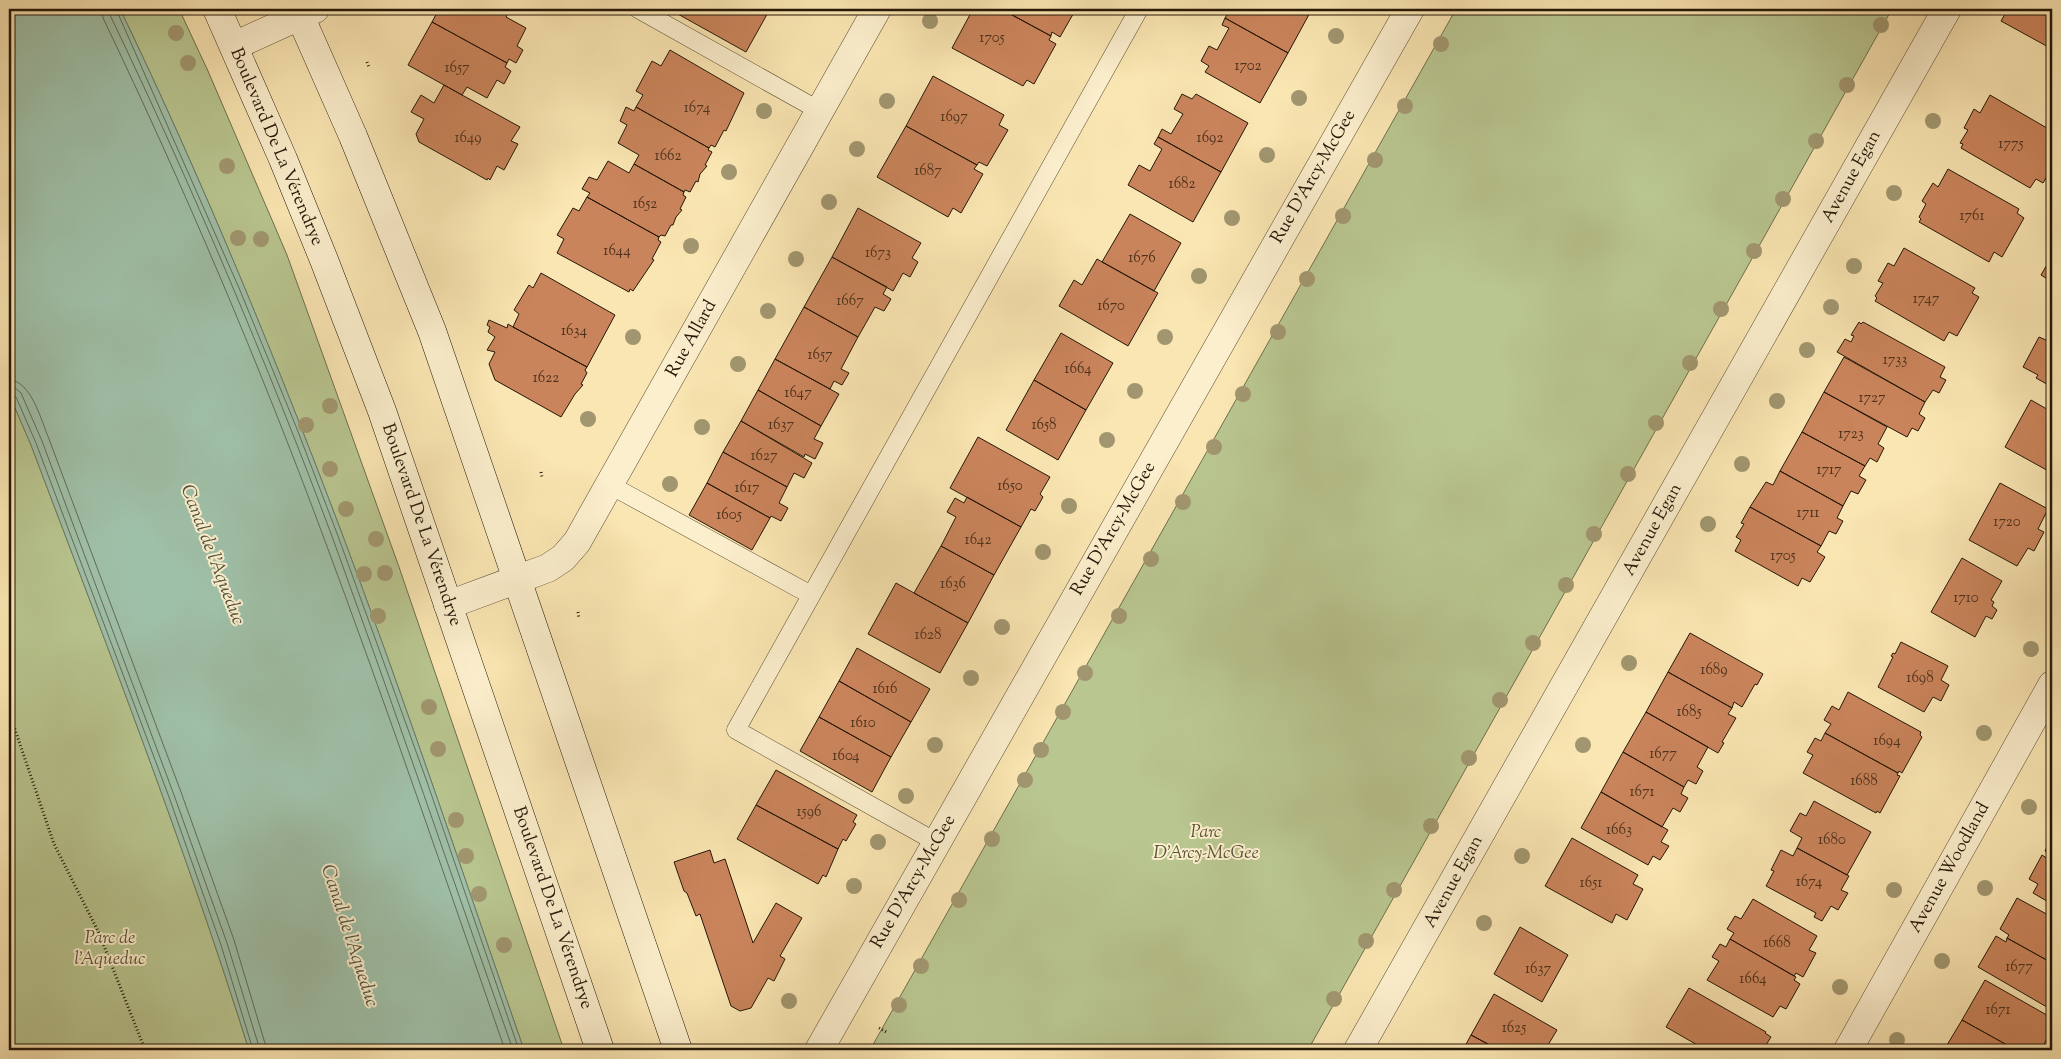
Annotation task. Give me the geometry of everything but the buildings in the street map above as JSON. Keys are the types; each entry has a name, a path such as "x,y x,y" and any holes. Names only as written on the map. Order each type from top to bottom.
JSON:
{"street":[{"name":"Boulevard De La Vérendrye","path":"217,9 286,168 355,339 600,1050"},
{"name":"Rue Allard","path":"448,605 548,568 563,558 577,542 877,9"},
{"name":"Rue D'Arcy-McGee","path":"819,1050 1410,9"},
{"name":"Avenue Egan","path":"1358,1050 1947,9"},
{"path":"234,46 304,11 408,268 464,422 678,1050"},
{"name":"Avenue Woodland","path":"1848,1050 2052,685"}],"lane":[{"path":"638,9 820,111"},
{"path":"936,842 736,730 1139,9"},
{"path":"610,485 811,595"}],"path":[{"path":"367,62 369,68"},
{"path":"541,472 542,477"},
{"path":"578,612 579,619"},
{"path":"9,712 54,844 98,933 145,1050"},
{"path":"879,1028 888,1033"}],"green space":[{"path":"120,9 179,9 208,71 287,255 399,567 564,1050 524,1050 389,660 316,465 236,267 180,137"},
{"name":"Parc D'Arcy-McGee","path":"1456,9 1892,9 1308,1050 870,1050"},
{"name":"Parc de l'Aqueduc","path":"9,394 31,445 172,822 249,1050 9,1050"}],"water":[{"name":"Canal de l'Aqueduc","path":"9,9 120,9 180,137 236,267 316,465 389,660 524,1050 249,1050 172,822 31,445 9,394"}]}
